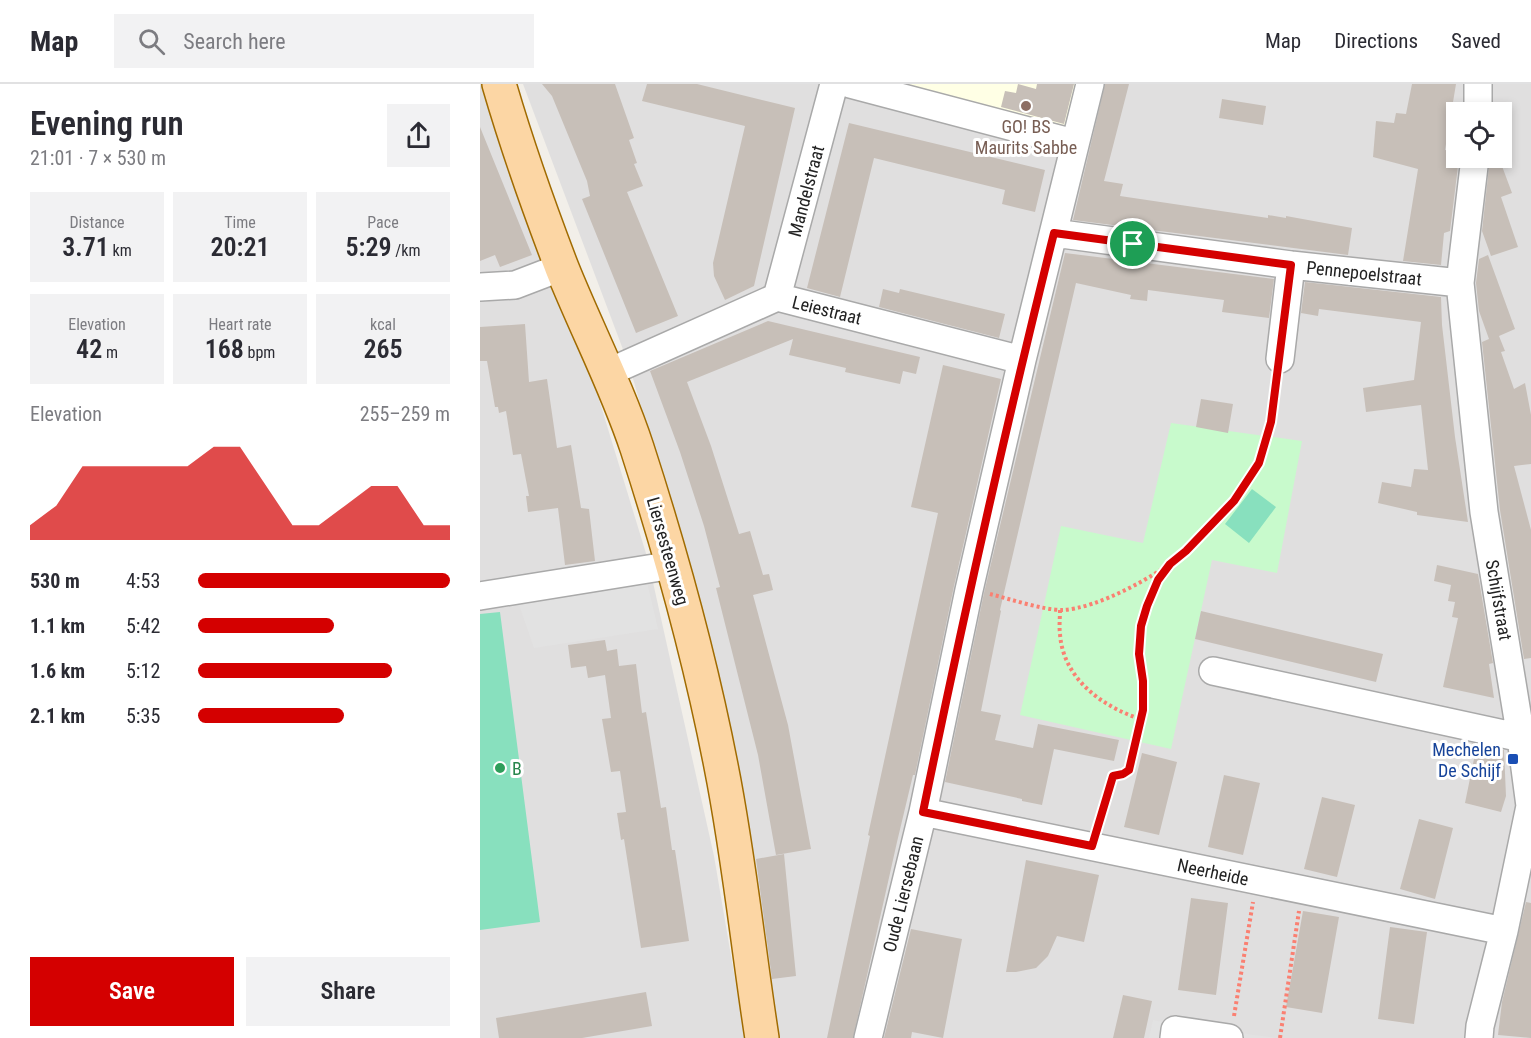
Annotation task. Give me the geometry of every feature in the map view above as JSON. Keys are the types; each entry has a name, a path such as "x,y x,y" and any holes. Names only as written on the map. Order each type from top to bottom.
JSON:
{"main road":[{"name":"Liersesteenweg","path":"499,84 562,267 636,445 673,565 697,653 722,767 746,916 762,1038"}],"street":[{"name":"Mandelstraat","path":"777,297 834,84"},
{"path":"850,84 1074,143"},
{"name":"Oude Liersebaan","path":"868,1038 923,812 969,590 1022,360 1090,84"},
{"path":"1478,84 1478,102"},
{"name":"Schijfstraat","path":"1474,168 1460,283 1484,512 1523,692 1530,806 1479,1038"},
{"name":"Pennepoelstraat","path":"1054,233 1291,265 1460,283"},
{"path":"1280,359 1291,265"},
{"path":"480,287 515,285 562,267"},
{"name":"Leiestraat","path":"607,373 777,297 1022,360"},
{"path":"480,596 673,565"},
{"path":"1214,670 1526,739"},
{"name":"Neerheide","path":"923,812 1504,931"},
{"path":"1174,1038 1175,1030 1231,1032"}],"path":[{"path":"969,590 1060,610 1106,600 1170,564 1186,551 1234,501 1259,463 1271,422 1280,359"},
{"path":"1092,846 1113,776 1129,770 1143,696 1139,654 1141,626 1158,580 1170,564"},
{"path":"1060,610 1060,635 1074,674 1100,700 1140,719"},
{"path":"1231,1032 1257,881"},
{"path":"1280,1038 1302,890"}],"shaded area":[{"path":"480,84 484,84 590,370 648,560 714,856 745,1038 480,1038"},
{"path":"523,84 1531,84 1531,1038 778,1038 723,695 630,368"},
{"name":"GO! BS Maurits Sabbe","path":"901,84 1076,84 1064,127"},
{"path":"646,578 658,629 534,648 516,596"},
{"path":"1153,1020 1172,1024 1277,1038 1149,1038"}],"green space":[{"path":"1171,423 1302,441 1277,573 1212,560 1171,749 1020,715 1061,526 1143,543"},
{"path":"1252,489 1276,507 1249,543 1225,524"},
{"name":"B","path":"500,612 540,922 480,930 480,614"}],"building":[{"path":"542,84 615,84 634,138 629,140 637,163 634,164 643,186 627,192 678,316 636,333 582,199 590,196 587,181 552,96"},
{"path":"647,84 697,84 795,108 754,286 725,300 714,276 713,263 745,126 642,101"},
{"path":"1018,84 1036,89 1037,84 1074,84 1064,124 1001,107 1005,91 1016,93"},
{"path":"1105,84 1129,84 1104,181 1123,184 1120,196 1268,218 1268,215 1286,218 1286,216 1352,228 1348,255 1073,220"},
{"path":"1412,84 1456,84 1453,102 1446,102 1445,150 1446,168 1458,168 1450,231 1444,233 1441,265 1403,261 1418,169 1373,157 1376,121 1394,123 1396,113 1406,114"},
{"path":"1222,99 1266,106 1263,125 1219,118"},
{"path":"849,123 1045,170 1035,212 1002,204 1005,190 874,158 840,297 807,288"},
{"path":"480,127 532,255 500,267 495,255 480,261"},
{"path":"1489,168 1503,168 1512,193 1501,197 1518,247 1491,256 1482,231"},
{"path":"1065,253 1274,279 1269,318 1222,312 1224,300 1148,290 1147,301 1130,299 1131,295 1076,283 1000,610 981,711 1001,715 995,740 1033,748 1038,724 1119,740 1114,761 1054,749 1042,805 945,782 984,593"},
{"path":"1488,255 1515,329 1499,336 1505,351 1501,352 1514,389 1525,383 1531,415 1531,464 1514,466 1531,530 1531,658 1524,659 1500,510 1482,342 1489,339 1479,311 1476,283 1479,259"},
{"path":"1305,282 1441,297 1455,437 1468,522 1417,515 1417,512 1378,503 1382,482 1411,487 1414,469 1428,470 1421,405 1366,412 1363,388 1414,380 1421,322 1319,309 1318,316 1301,313"},
{"path":"883,289 899,293 900,289 1005,314 999,338 879,307"},
{"path":"768,321 920,357 916,374 903,371 900,384 845,372 846,368 789,355 793,339 687,382 711,446 739,534 750,531 763,575 769,574 773,590 753,595 788,725 811,849 776,855 758,755 716,588 720,587 704,526 650,371"},
{"path":"525,324 529,382 547,379 557,448 571,445 581,508 589,509 595,561 565,565 558,508 528,512 526,496 529,496 521,454 513,455 506,411 499,413 498,407 495,407 487,361 480,361 480,327"},
{"path":"943,365 1001,379 954,586 915,775 913,775 897,842 853,1038 827,1038 870,836 868,835 938,513 911,507"},
{"path":"1201,399 1233,404 1228,433 1196,427"},
{"path":"1437,565 1478,574 1493,663 1489,664 1494,698 1443,687 1458,618 1452,617 1455,602 1448,601 1451,585 1434,581"},
{"path":"1201,611 1383,654 1376,682 1195,639"},
{"path":"605,640 607,651 617,649 619,666 636,664 642,713 646,712 661,808 666,807 672,850 675,850 689,941 641,948 624,839 621,840 617,813 626,812 620,771 611,772 602,719 611,718 605,675 588,678 586,666 571,668 568,645"},
{"path":"1472,743 1504,750 1506,796 1501,812 1465,803 1475,754 1470,753"},
{"path":"1142,753 1177,762 1159,835 1124,827"},
{"path":"1224,775 1260,783 1243,855 1208,847"},
{"path":"1322,797 1355,805 1337,877 1304,869"},
{"path":"1419,819 1453,828 1435,899 1400,889"},
{"path":"784,854 796,976 772,979 756,859"},
{"path":"1026,860 1099,875 1084,942 1057,936 1048,956 1036,968 1006,972"},
{"path":"1191,898 1228,903 1216,995 1178,990"},
{"path":"1526,902 1531,903 1531,1038 1498,1035 1502,1002"},
{"path":"1303,911 1339,917 1322,1013 1286,1007"},
{"path":"1390,927 1427,932 1414,1024 1378,1019"},
{"path":"911,929 962,939 943,1038 912,1032 911,1038 884,1038"},
{"path":"646,992 652,1026 582,1038 499,1038 496,1018"},
{"path":"1123,995 1152,1001 1144,1038 1113,1038"}],"place":[{"name":"GO! BS Maurits Sabbe","path":"1026,106"},
{"name":"Mechelen De Schijf","path":"1513,759"},
{"name":"B","path":"500,768"}],"route":[{"path":"1054,233 1133,244 1291,265 1271,422 1264,451 1259,463 1234,501 1186,551 1170,564 1158,580 1141,626 1139,654 1143,681 1143,710 1129,770 1113,776 1092,846 923,812 969,590 1054,233"}]}
